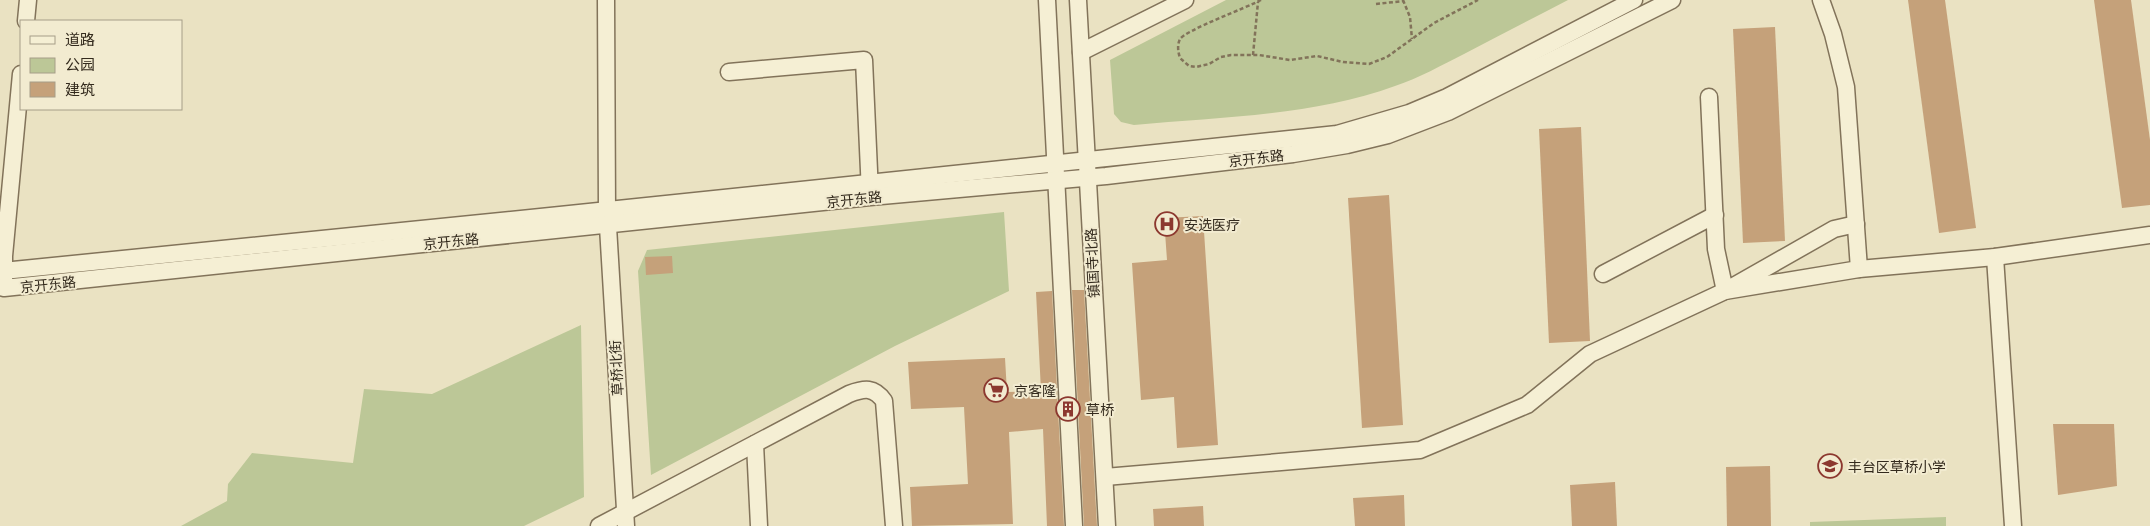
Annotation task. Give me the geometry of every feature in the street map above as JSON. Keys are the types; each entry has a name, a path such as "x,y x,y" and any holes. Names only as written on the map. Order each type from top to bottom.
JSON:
{"street":[{"path":"26,20 28,0"},
{"name":"草桥北街","path":"606,0 607,218 625,520"},
{"path":"1047,0 1074,526"},
{"name":"镇国寺北路","path":"1078,0 1107,526"},
{"path":"1081,52 1185,0"},
{"name":"京开东路","path":"2,282 870,190 1056,163 1337,134 1400,116 1447,97 1634,0"},
{"name":"京开东路","path":"870,190 1087,178 1293,154 1347,145 1388,135 1448,112 1672,0"},
{"path":"1821,0 1833,34 1846,87 1859,269"},
{"path":"728,72 864,60 870,190"},
{"path":"2,282 20,85"},
{"path":"1709,96 1716,249 1725,291"},
{"path":"1603,274 1715,215"},
{"path":"1105,477 1420,450 1527,406 1590,354 1725,291 1834,229 1856,224"},
{"path":"1725,291 1859,269 1995,257 2150,235"},
{"path":"1995,257 2013,526"},
{"path":"599,526 625,520 755,444 863,388 873,389 884,401 894,526"},
{"path":"755,444 759,526"}],"path":[{"path":"1253,55 1259,1 1192,30 1179,41 1178,46 1183,63 1196,66 1209,64 1221,57 1231,55 1253,55 1290,60 1317,56 1343,62 1369,64 1387,57 1450,13 1478,0"},
{"path":"1376,4 1404,1 1411,22 1412,39"}],"green space":[{"path":"1226,0 1568,0 1422,75 1364,96 1331,104 1266,114 1134,125 1121,122 1114,114 1110,60"},
{"path":"1004,212 1009,291 895,346 651,475 638,271 647,250"},
{"path":"581,325 584,497 524,526 181,526 227,501 228,484 252,453 353,463 364,389 432,394"},
{"path":"1946,517 1946,526 1810,526 1810,522"}],"building":[{"path":"1908,0 1945,0 1976,228 1939,233"},
{"path":"2094,0 2131,0 2150,140 2150,205 2122,208"},
{"path":"1775,27 1785,241 1743,243 1733,29"},
{"path":"1581,127 1590,341 1549,343 1539,129"},
{"path":"1389,195 1403,425 1362,428 1348,198"},
{"path":"1203,216 1218,445 1177,448 1174,397 1141,400 1132,263 1167,260 1164,218"},
{"path":"672,256 673,273 646,275 645,257"},
{"path":"1072,290 1084,290 1097,526 1084,526"},
{"path":"1052,291 1064,526 1047,526 1043,429 1009,432 1013,524 912,526 910,487 968,484 964,407 911,409 908,362 1005,358 1007,392 1041,391 1036,292"},
{"path":"2053,424 2114,424 2117,486 2058,495"},
{"path":"1770,466 1771,526 1727,526 1726,467"},
{"path":"1615,482 1617,526 1572,526 1570,485"},
{"path":"1404,495 1405,526 1355,526 1353,498"},
{"path":"1203,506 1204,526 1154,526 1153,509"}],"place":[{"name":"安选医疗","path":"1167,224"},
{"name":"京客隆","path":"996,390"},
{"name":"草桥","path":"1068,409"},
{"name":"丰台区草桥小学","path":"1830,466"}]}
